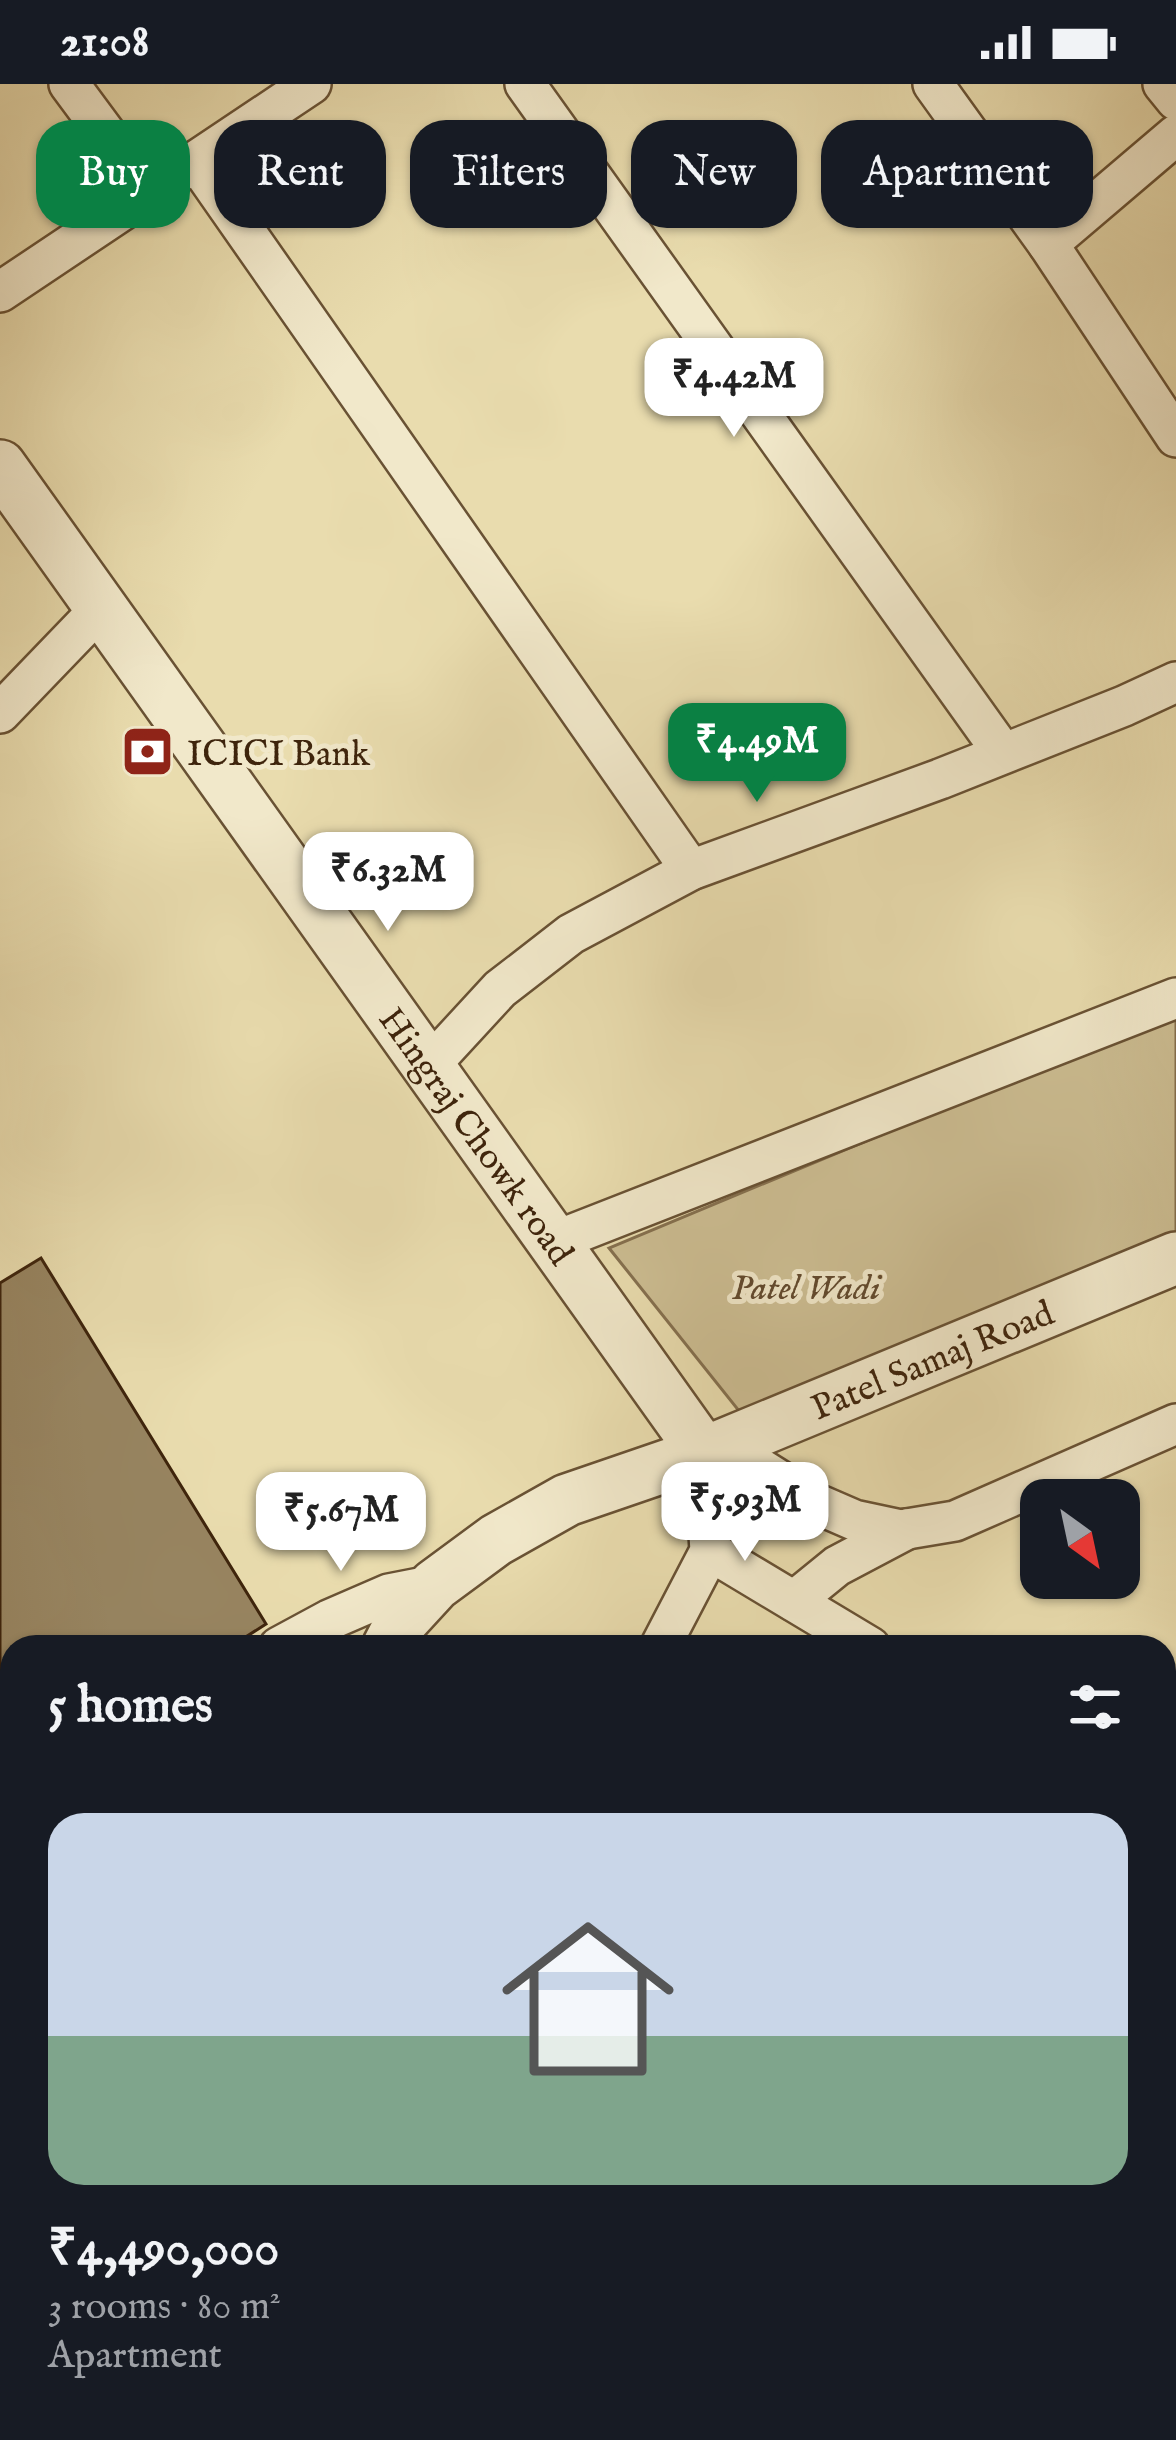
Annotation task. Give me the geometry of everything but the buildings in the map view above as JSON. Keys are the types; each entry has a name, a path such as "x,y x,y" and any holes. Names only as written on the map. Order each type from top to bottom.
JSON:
{"street":[{"path":"69,84 96,120"},
{"path":"190,164 311,84"},
{"path":"525,84 1003,753"},
{"path":"933,84 1048,244 1176,437"},
{"path":"1163,84 1176,100"},
{"path":"1048,244 1176,135"},
{"path":"196,160 691,870"},
{"path":"0,292 95,228"},
{"name":"Hingraj Chowk road","path":"0,466 553,1242 714,1449"},
{"path":"0,712 102,608"},
{"path":"429,1066 500,989 571,934 691,870 940,779 1176,682"},
{"path":"553,1242 1176,998"},
{"name":"Patel Samaj Road","path":"394,1635 435,1586 496,1540 567,1500 714,1449 1176,1258"},
{"path":"794,1601 837,1566 907,1529 956,1521 1176,1424"},
{"path":"666,1635 710,1550 714,1449 854,1520 907,1529"},
{"path":"710,1550 850,1635"},
{"path":"300,1635 389,1594 435,1586"}],"green space":[{"name":"Patel Wadi","path":"1176,1012 1176,1237 755,1431 609,1248"}],"place":[{"name":"ICICI Bank","path":"148,752"}]}
